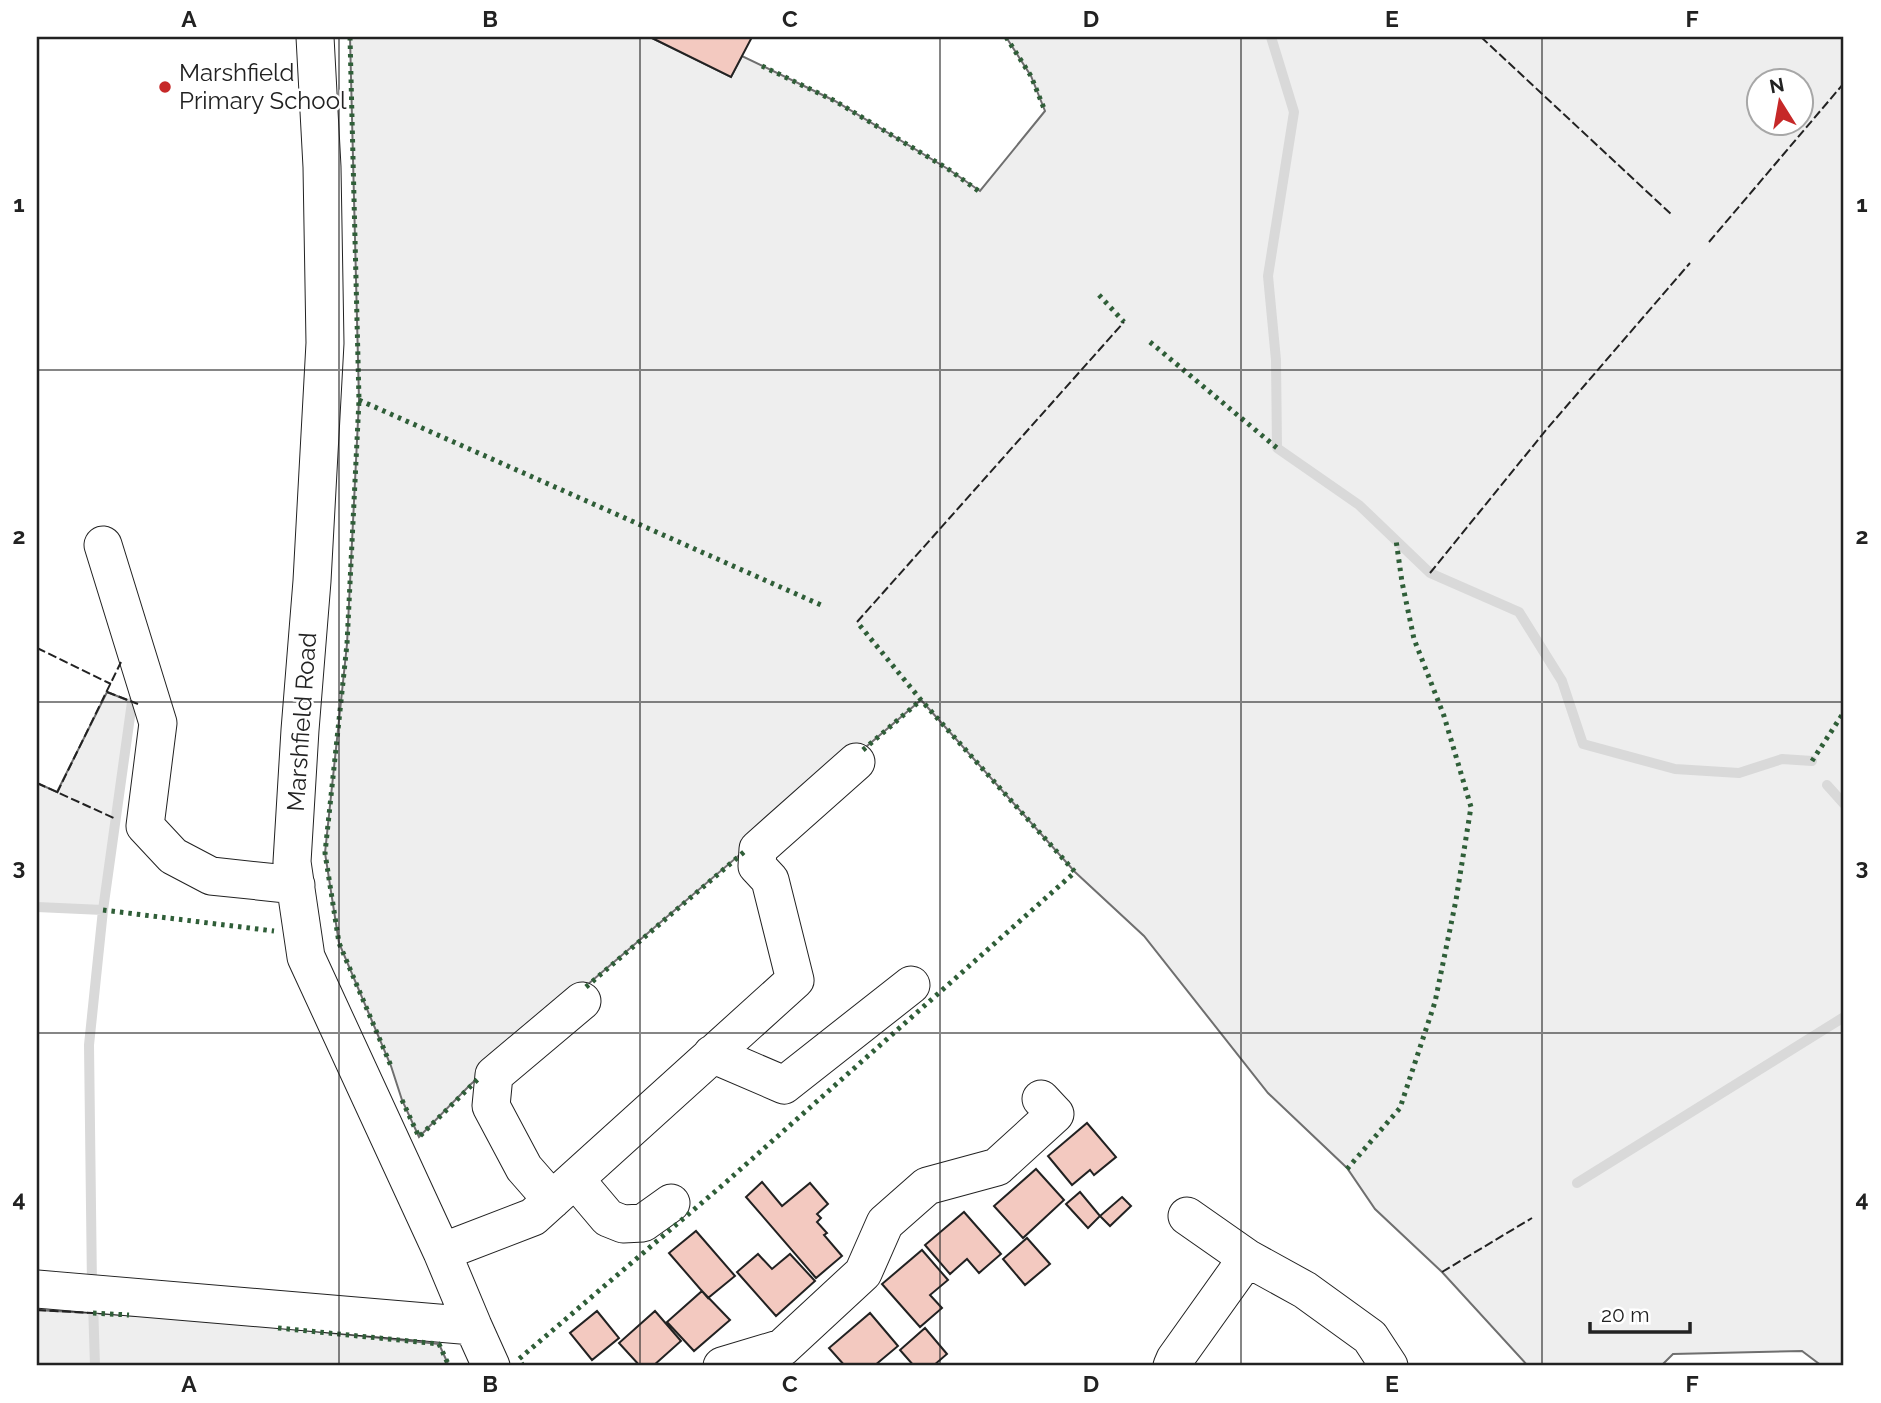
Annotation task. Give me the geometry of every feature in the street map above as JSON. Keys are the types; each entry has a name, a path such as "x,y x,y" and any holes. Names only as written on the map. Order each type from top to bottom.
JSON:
{"street":[{"name":"Marshfield Road","path":"315,37 322,167 326,343 292,862 306,957 492,1366"},
{"path":"103,545 158,723 145,826 173,856 211,876 296,885"},
{"path":"442,1252 533,1217 795,980 770,880 757,866 758,849 856,762"},
{"path":"712,1054 784,1084 911,985"},
{"path":"582,1001 494,1075 491,1106 524,1168 564,1189 608,1218 623,1224 643,1223 671,1203"},
{"path":"722,1366 782,1348 863,1273 885,1223 927,1186 998,1167 1055,1114 1041,1099"},
{"path":"1187,1216 1247,1258 1305,1290 1370,1337 1389,1366"},
{"path":"1171,1366 1247,1258"},
{"path":"37,1289 472,1326"}],"shaded area":[{"path":"350,37 650,37 731,77 742,56 835,101 980,191 1045,111 1031,76 1006,37 1844,37 1844,1366 1822,1366 1802,1351 1673,1354 1661,1366 1528,1366 1442,1272 1375,1209 1347,1168 1268,1093 1144,936 1075,872 921,700 471,1084 419,1137 339,943 325,853 347,644 359,400"},
{"path":"107,692 132,702 103,910 37,907 37,783 57,792"},
{"path":"37,1310 196,1319 439,1344 449,1366 37,1366"}],"building":[{"path":"650,37 752,37 731,77"},
{"path":"1087,1123 1116,1157 1094,1175 1090,1170 1072,1185 1048,1156"},
{"path":"1036,1169 1064,1200 1023,1238 994,1206"},
{"path":"762,1182 782,1206 810,1183 828,1204 817,1214 821,1218 817,1222 842,1256 816,1278 746,1197"},
{"path":"1080,1192 1100,1216 1088,1228 1066,1204"},
{"path":"1122,1197 1131,1206 1110,1226 1100,1216"},
{"path":"964,1212 1001,1254 979,1273 967,1259 950,1274 925,1245"},
{"path":"696,1231 735,1276 708,1298 669,1253"},
{"path":"1027,1238 1050,1264 1025,1285 1003,1259"},
{"path":"922,1250 948,1280 930,1295 942,1308 920,1327 882,1284"},
{"path":"758,1254 772,1269 790,1254 815,1281 776,1316 737,1272"},
{"path":"702,1291 730,1320 694,1351 667,1322"},
{"path":"597,1311 619,1338 592,1360 570,1333"},
{"path":"655,1311 681,1341 653,1366 640,1366 619,1343"},
{"path":"870,1313 898,1346 874,1366 845,1366 829,1348"},
{"path":"925,1328 947,1354 933,1366 914,1366 900,1350"}],"waterway":[{"path":"1271,37 1294,112 1268,276 1276,360 1277,448 1359,505 1430,573 1519,612 1562,681 1583,744 1675,769 1739,773 1782,759 1812,761"},
{"path":"92,1287 89,1045 103,910 132,702"},
{"path":"1827,785 1844,804"},
{"path":"37,907 103,910"},
{"path":"1577,1183 1844,1017"},
{"path":"93,1302 95,1366"}],"hedge":[{"path":"350,37 359,400 347,644 325,853 339,943 391,1066"},
{"path":"1006,37 1031,76 1045,111"},
{"path":"762,66 835,101 948,169 980,192"},
{"path":"1099,295 1124,322"},
{"path":"1150,342 1277,448"},
{"path":"359,400 821,605"},
{"path":"1347,1169 1400,1108 1435,1002 1456,900 1471,807 1444,716 1414,639 1396,540"},
{"path":"523,1366 519,1359 725,1183 1075,872 921,700 857,622"},
{"path":"863,750 921,700"},
{"path":"1812,761 1844,712"},
{"path":"586,987 744,852"},
{"path":"103,910 274,931"},
{"path":"402,1100 419,1137 480,1077"},
{"path":"93,1313 129,1315"},
{"path":"278,1328 439,1344 449,1366"}],"fence":[{"path":"1481,37 1672,215"},
{"path":"1709,242 1844,83"},
{"path":"1430,573 1546,430 1690,263"},
{"path":"857,622 1124,322"},
{"path":"37,648 111,684"},
{"path":"57,793 121,662"},
{"path":"107,692 138,704"},
{"path":"37,783 116,819"},
{"path":"1442,1272 1532,1218"},
{"path":"37,1310 93,1313"}],"place":[{"name":"Marshfield Primary School","path":"165,87"}]}
